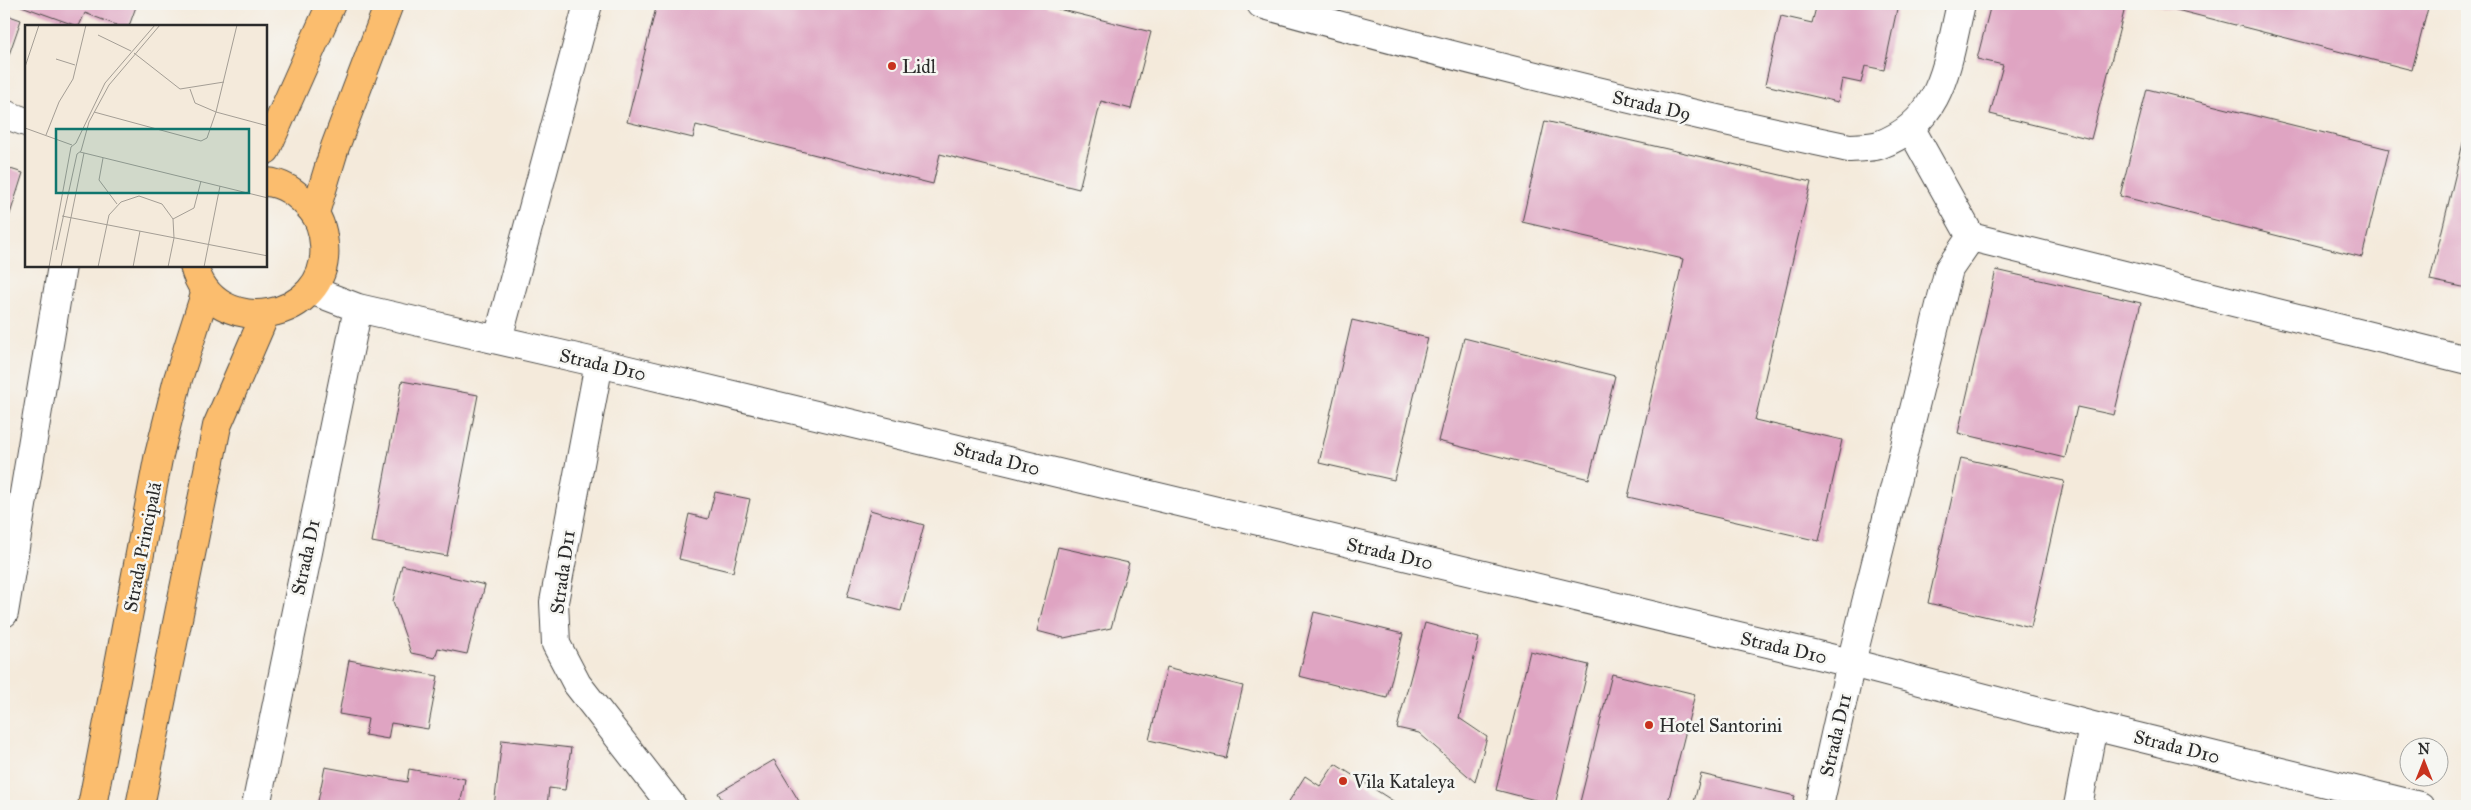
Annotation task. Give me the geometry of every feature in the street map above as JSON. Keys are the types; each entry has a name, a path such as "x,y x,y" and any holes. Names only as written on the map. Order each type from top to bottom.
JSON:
{"main road":[{"path":"268,146 331,4"},
{"path":"315,214 335,147 389,4"},
{"path":"195,268 206,291 223,305 243,313 265,315 282,311 298,302 311,290 321,272 325,252 323,232 315,214 303,199 288,189 268,183"},
{"name":"Strada Principală","path":"92,806 158,459 178,379 206,291"},
{"path":"140,806 215,435 229,397 265,315"}],"street":[{"path":"498,339 588,4"},
{"name":"Strada D9","path":"1260,4 1660,108 1849,148 1878,145 1911,129 1930,109 1943,78 1961,4"},
{"path":"4,114 25,122"},
{"path":"1911,129 1970,237 2467,360"},
{"name":"Strada D11","path":"1819,806 1851,663 1949,269 1970,237"},
{"path":"4,613 62,268"},
{"name":"Strada D10","path":"311,290 358,308 600,363 1851,663 2093,726 2420,806"},
{"name":"Strada D1","path":"256,806 358,308"},
{"name":"Strada D11","path":"600,363 554,602 556,644 577,684 672,806"},
{"path":"2078,806 2093,726"}],"building":[{"path":"4,4 8,4 4,14"},
{"path":"16,4 137,4 129,25 116,25 85,13 79,25 74,25"},
{"name":"Lidl","path":"657,4 1038,4 1151,32 1131,109 1101,101 1079,189 940,154 933,184 696,125 693,138 627,122"},
{"path":"1817,4 1898,4 1884,70 1865,66 1861,83 1842,79 1838,102 1765,85 1781,16 1812,23"},
{"path":"1991,4 2126,4 2091,139 1990,114 2003,65 1977,59"},
{"path":"2153,4 2429,4 2412,70"},
{"path":"4,14 21,20 4,69"},
{"path":"2147,89 2389,149 2362,257 2120,196"},
{"path":"1545,121 1811,182 1755,420 1842,440 1819,541 1628,497 1683,259 1522,222"},
{"path":"2464,139 2467,140 2467,288 2430,280"},
{"path":"4,167 23,173 4,233"},
{"path":"1996,270 2141,303 2114,415 2077,407 2065,458 1958,433"},
{"path":"1352,320 1428,338 1394,480 1319,463"},
{"path":"1464,338 1615,376 1589,479 1438,441"},
{"path":"402,381 478,395 447,556 372,542"},
{"path":"1961,458 2064,481 2031,627 1928,603"},
{"path":"715,492 750,499 733,572 679,559 689,514 708,519"},
{"path":"870,510 924,525 901,611 847,597"},
{"path":"1058,547 1129,563 1111,628 1064,638 1037,631"},
{"path":"402,565 485,585 467,654 438,648 435,658 411,653 393,601"},
{"path":"1314,612 1403,634 1387,698 1299,676"},
{"path":"1425,623 1479,638 1459,718 1487,737 1475,782 1419,733 1397,728"},
{"path":"1530,651 1589,665 1555,805 1496,790"},
{"path":"349,660 438,676 428,729 391,723 388,739 365,735 368,719 339,714"},
{"path":"1167,667 1243,686 1226,758 1149,740"},
{"path":"1612,674 1695,694 1667,806 1579,806"},
{"path":"502,740 571,748 565,790 549,788 547,806 494,806"},
{"path":"774,760 802,806 726,806 718,793"},
{"name":"Vila Kataleya","path":"1335,764 1401,806 1286,806 1305,776 1320,786"},
{"path":"325,767 407,782 409,769 465,779 460,806 317,806"},
{"path":"1701,774 1795,796 1792,806 1693,806"}],"place":[{"name":"Lidl","path":"892,66"},
{"name":"Hotel Santorini","path":"1649,725"},
{"name":"Vila Kataleya","path":"1343,781"}]}
